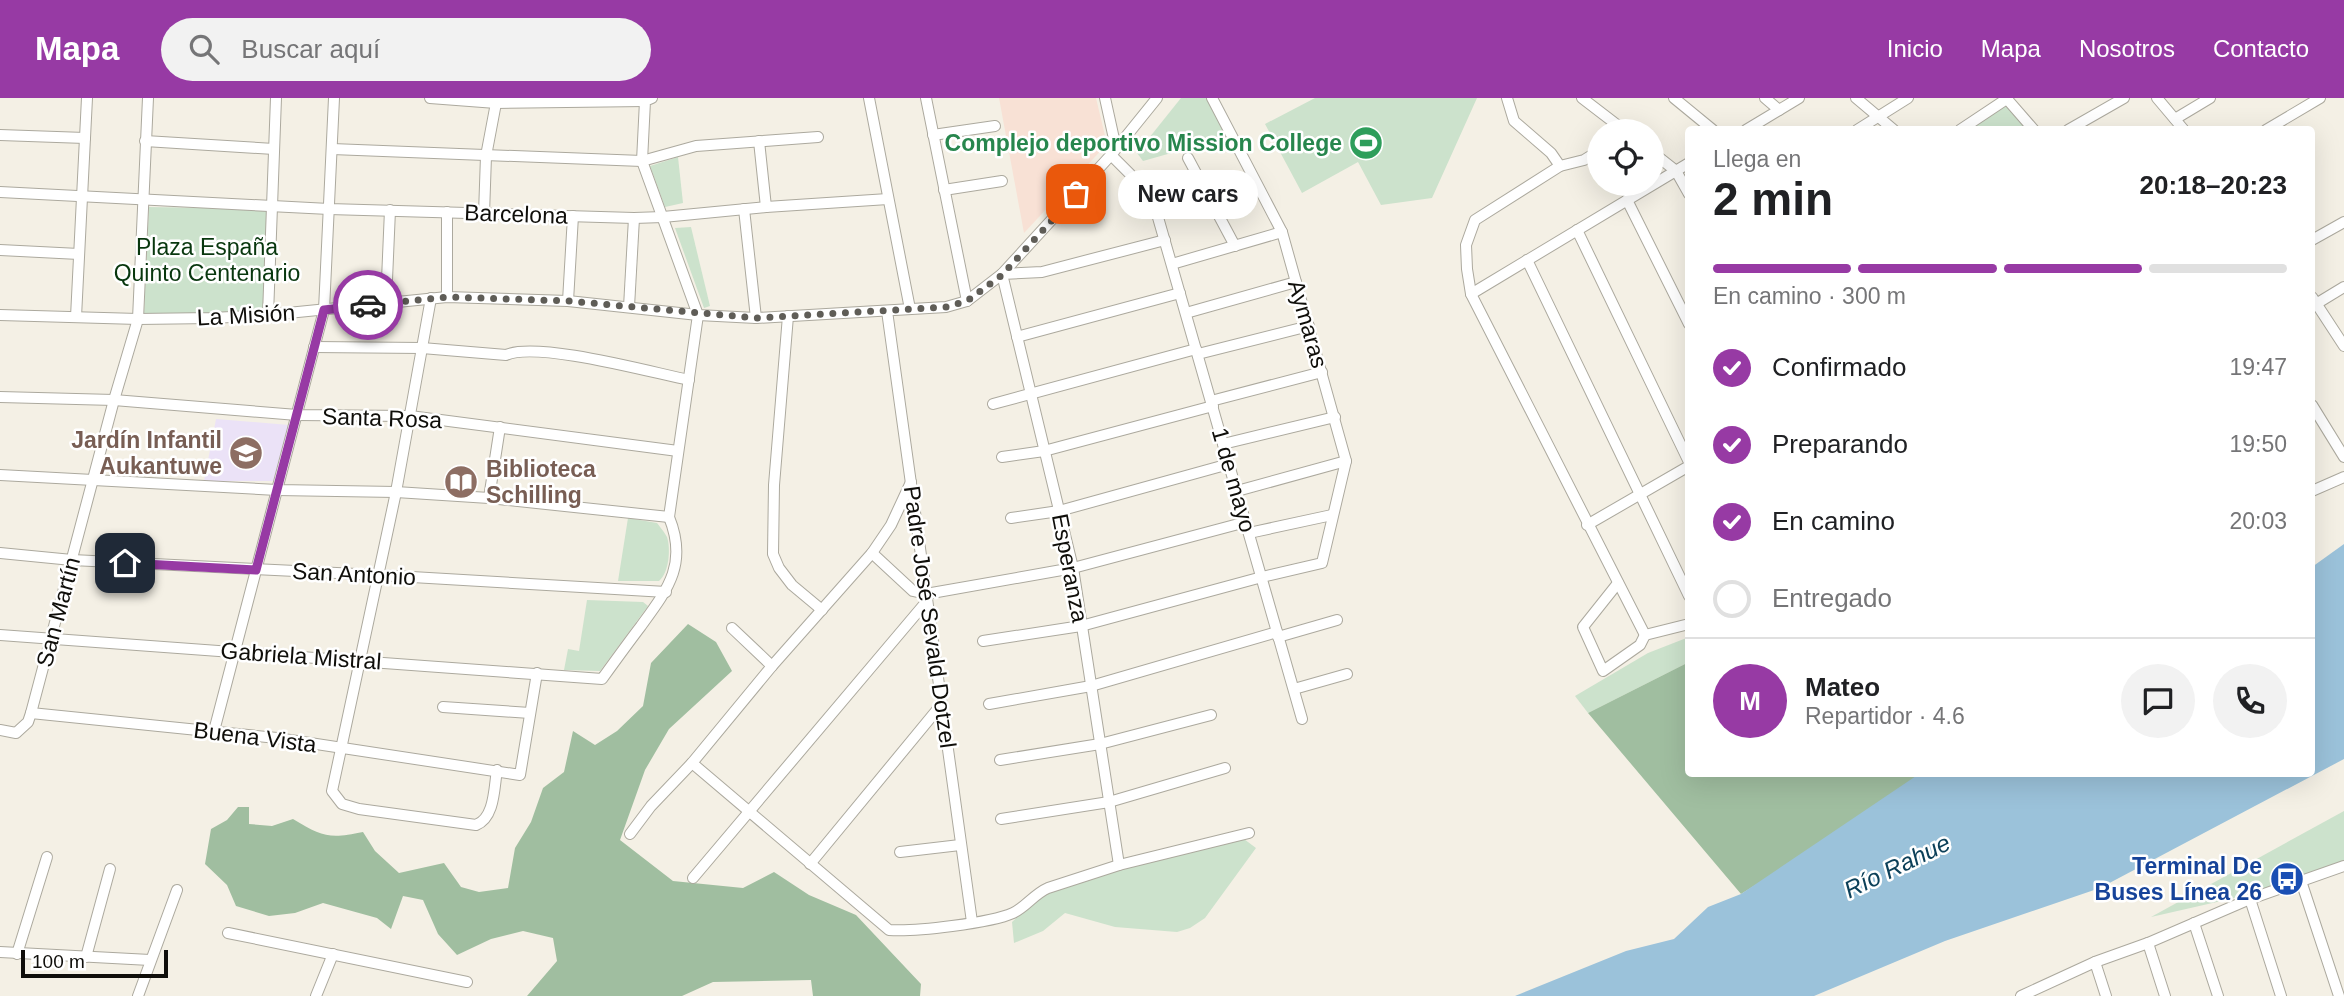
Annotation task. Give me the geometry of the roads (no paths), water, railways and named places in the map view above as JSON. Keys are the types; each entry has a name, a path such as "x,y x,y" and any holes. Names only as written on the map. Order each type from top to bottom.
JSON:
{"street":[{"path":"76,317 87,98"},
{"name":"San Martín","path":"31,713 138,319 148,98"},
{"path":"268,315 276,98"},
{"path":"214,731 324,310 334,98"},
{"path":"430,98 496,103 649,99 642,161 698,314 669,517 675,535 677,555 666,592"},
{"path":"869,98 910,310"},
{"path":"926,98 967,301"},
{"path":"1105,98 1113,152"},
{"name":"La Misión","path":"0,315 138,319 268,315 447,297 568,301 756,318 946,307 967,301 1002,275 1113,152 1157,98"},
{"name":"Aymaras","path":"1212,98 1282,232 1346,461 1322,563 1262,577"},
{"path":"1507,98 1514,121 1551,153 1560,166"},
{"path":"1582,98 1609,119"},
{"path":"1674,98 1708,126"},
{"path":"1765,98 1779,110"},
{"path":"1753,126 1798,98"},
{"path":"1856,98 1889,126"},
{"path":"1864,126 1908,98"},
{"path":"1966,126 2007,98 2031,126"},
{"path":"2075,126 2124,98"},
{"path":"2157,98 2181,126"},
{"path":"2175,119 2210,98"},
{"path":"2273,126 2320,98"},
{"path":"484,214 485,156 496,103"},
{"path":"933,135 995,126"},
{"path":"0,135 85,138"},
{"path":"332,149 642,161 696,146 818,136"},
{"path":"145,141 274,149"},
{"path":"759,141 766,207"},
{"name":"1 de mayo","path":"1113,152 1155,207 1302,719"},
{"path":"1188,158 1235,247"},
{"path":"1587,158 1560,166 1475,220 1466,245 1467,269 1471,293 1645,635"},
{"path":"1664,162 1676,171 1685,187"},
{"path":"1471,293 1685,165"},
{"path":"944,190 1002,181"},
{"name":"Barcelona","path":"0,192 329,209 634,218 663,218 766,207 888,199"},
{"path":"1627,200 1685,316"},
{"path":"744,209 756,318"},
{"path":"386,303 390,210"},
{"path":"447,212 447,297"},
{"path":"568,301 573,216"},
{"path":"629,307 634,218"},
{"path":"2315,238 2344,222"},
{"path":"1577,230 1685,456"},
{"path":"1172,264 1282,232"},
{"path":"1002,275 1042,272 1165,240"},
{"path":"0,250 79,254"},
{"path":"1023,251 1026,265 1032,270 1042,272"},
{"path":"1527,260 1685,588"},
{"name":"Esperanza","path":"1002,275 1073,568 1119,865"},
{"path":"1186,313 1296,282"},
{"path":"2315,300 2344,287"},
{"path":"1017,337 1180,293"},
{"path":"431,298 396,492 332,792 342,804 359,808 476,825 484,822 488,815 497,770"},
{"path":"2315,302 2344,346"},
{"name":"Padre José Sevald Dotzel","path":"887,311 972,922"},
{"path":"788,316 774,485 773,554 779,568 792,585 822,610"},
{"path":"993,404 1197,351 1309,326"},
{"path":"314,347 422,348 506,355 515,351 542,350 689,380"},
{"path":"1002,457 1044,451 1322,372"},
{"name":"Santa Rosa","path":"0,397 114,400 297,415 410,416 678,451"},
{"path":"2315,410 2344,457"},
{"path":"1223,444 1335,417"},
{"path":"489,498 500,427"},
{"path":"1237,492 1346,461"},
{"path":"1012,518 1059,511 1229,464"},
{"path":"1587,525 1685,466"},
{"path":"0,475 277,490 396,492 489,498 669,517"},
{"path":"2315,490 2344,477"},
{"path":"631,834 650,806 692,763 772,666 872,554 891,525 911,482"},
{"path":"872,554 913,591 927,597 1073,568 1248,528 1332,515"},
{"name":"San Antonio","path":"0,553 72,560 666,592"},
{"path":"983,641 1081,626 1262,577"},
{"path":"1618,583 1583,627 1603,671 1640,645 1645,635 1685,625"},
{"name":"Gabriela Mistral","path":"0,635 602,679 666,592"},
{"path":"692,878 927,597"},
{"path":"989,704 1091,686 1337,620"},
{"path":"732,628 772,666"},
{"path":"443,707 530,713 537,673"},
{"path":"1294,689 1347,674"},
{"path":"810,864 942,705"},
{"path":"0,730 16,733 28,722 31,713"},
{"name":"Buena Vista","path":"31,713 277,738 520,775 530,713"},
{"path":"1000,760 1100,744 1211,715"},
{"path":"692,763 890,930 902,931 972,922 1012,914 1038,892 1048,888 1119,865 1249,833"},
{"path":"1001,819 1109,802 1225,768"},
{"path":"900,852 960,845"},
{"path":"17,954 47,857"},
{"path":"2021,996 2095,962 2148,943 2250,899 2344,866"},
{"path":"86,957 110,869"},
{"path":"2301,881 2339,996"},
{"path":"138,996 177,890"},
{"path":"2250,899 2281,996"},
{"path":"2194,923 2218,996"},
{"path":"228,933 467,982"},
{"path":"2148,943 2165,996"},
{"path":"0,952 150,960"},
{"path":"316,996 333,954"},
{"path":"2095,962 2106,996"},
{"path":"2049,983 2053,996"}],"water":[{"path":"2344,544 2344,759 2315,774 2315,565"},
{"name":"Río Rahue","path":"1915,777 2310,777 2100,888 1945,941 1814,996 1515,996 1626,951 1674,939 1708,907 1741,894"}],"place":[{"name":"Complejo deportivo Mission College","path":"1366,143"},
{"name":"New cars","path":"1076,194"},
{"name":"Jardín Infantil Aukantuwe","path":"246,453"},
{"name":"Biblioteca Schilling","path":"461,482"},
{"name":"Terminal De Buses Línea 26","path":"2287,879"}],"park label":[{"name":"Plaza España Quinto Centenario","path":"207,260"}]}
